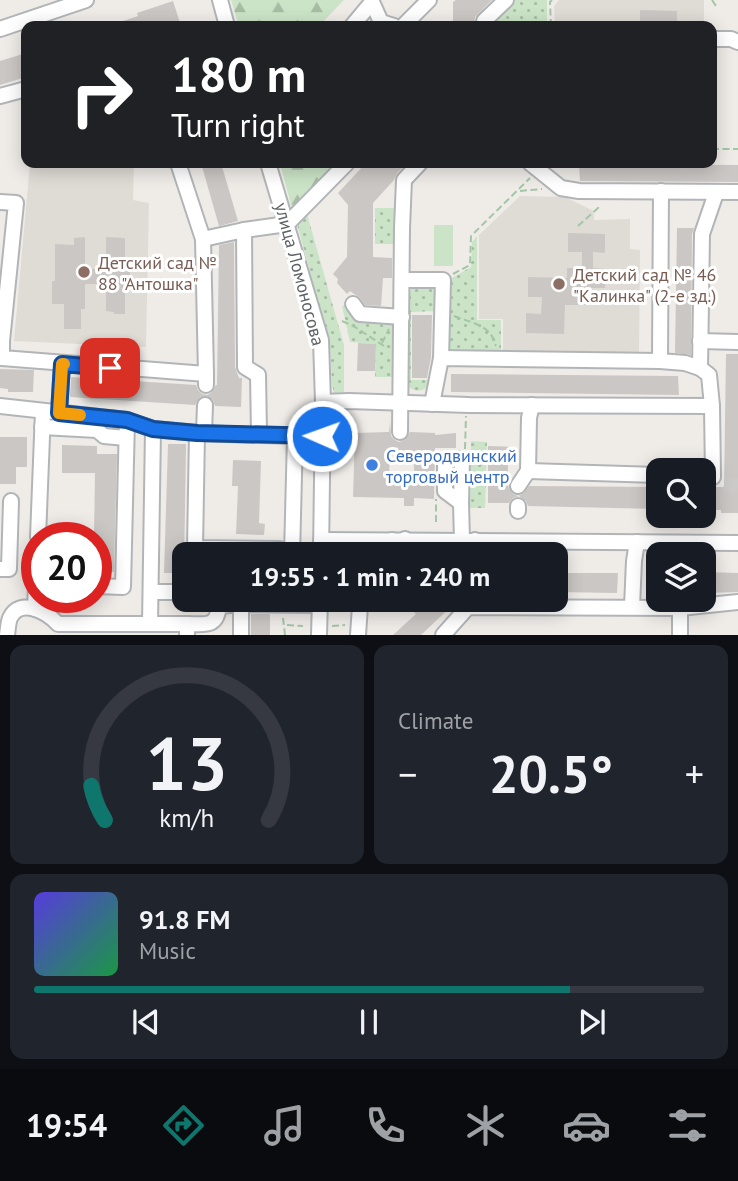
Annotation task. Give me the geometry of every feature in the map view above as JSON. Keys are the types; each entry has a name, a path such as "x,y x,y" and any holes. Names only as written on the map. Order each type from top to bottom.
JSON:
{"street":[{"path":"24,21 86,0"},
{"path":"220,0 226,21"},
{"path":"408,21 429,0"},
{"path":"484,21 506,0"},
{"path":"356,21 372,1 381,21"},
{"path":"0,29 21,22"},
{"path":"717,39 738,42"},
{"path":"0,96 21,90"},
{"path":"0,202 16,203 1,341 2,358 206,380 203,239 180,168"},
{"name":"улица Ломоносова","path":"270,168 321,340 321,542"},
{"path":"203,239 287,223 342,168"},
{"path":"400,432 404,180 415,168"},
{"path":"536,168 561,188 579,191 738,192"},
{"path":"660,361 661,191"},
{"path":"700,368 702,234 716,192"},
{"path":"244,230 245,367 258,375 259,434"},
{"path":"402,281 443,280 442,358 432,404"},
{"path":"353,304 360,314 402,317"},
{"path":"700,341 738,342"},
{"path":"442,358 660,361 685,363 700,368 709,375 713,458"},
{"path":"59,413 62,364"},
{"path":"323,402 712,406"},
{"path":"195,542 200,433 205,405"},
{"path":"518,486 528,471 531,405"},
{"path":"0,406 127,420 153,429 322,436"},
{"path":"39,522 43,411"},
{"path":"112,587 123,587 127,420"},
{"path":"42,427 97,430 104,436 126,438"},
{"path":"150,624 153,429"},
{"path":"287,542 295,436"},
{"path":"462,460 461,503 468,542"},
{"path":"528,471 646,475"},
{"path":"0,569 9,569 11,501"},
{"path":"395,542 398,540"},
{"path":"376,542 426,542"},
{"path":"632,607 637,542"},
{"path":"568,543 738,543"},
{"path":"151,592 172,592"},
{"path":"716,604 738,602"},
{"path":"568,606 646,607"},
{"path":"7,635 9,621 14,612 21,609"},
{"path":"44,613 58,624 150,624 187,629 214,622 218,612"},
{"path":"241,612 241,635"},
{"path":"322,612 325,630"},
{"path":"358,635 360,612"},
{"path":"443,635 462,612"},
{"path":"680,612 680,635"}],"path":[{"path":"551,21 552,0"},
{"path":"712,0 716,6"},
{"path":"717,149 738,149"},
{"path":"443,280 470,265 471,236 518,191 533,168"},
{"path":"518,191 561,188"},
{"path":"578,226 598,208 603,191"},
{"path":"442,312 487,330 504,358"},
{"path":"342,321 402,358"},
{"path":"462,460 465,454 466,415 469,405"},
{"path":"296,416 308,416"},
{"path":"436,499 436,522"},
{"path":"285,635 286,612"},
{"path":"285,625 303,626"},
{"path":"325,630 345,625"}],"shaded area":[{"path":"559,0 704,0 704,21 555,21 554,6"},
{"name":"Детский сад № 88 \"Антошка\"","path":"30,168 134,168 133,200 149,203 146,347 14,341"},
{"name":"Детский сад № 46 \"Калинка\" (2-е зд.)","path":"520,196 565,197 594,211 594,220 630,219 630,249 640,250 639,354 503,353 503,319 479,319 479,235"}],"green space":[{"path":"231,0 344,0 324,21 237,21"},
{"path":"512,0 547,0 547,21 493,21"},
{"path":"281,168 329,168 330,170 292,209"},
{"path":"375,208 396,208 396,244 375,244"},
{"path":"307,214 344,345 344,395 339,396 334,393 332,385 330,346 297,224"},
{"path":"434,225 453,225 453,266 434,266"},
{"path":"477,236 477,320 501,320 501,355 444,355 445,282 471,267 472,242"},
{"path":"439,286 438,311 411,312 411,380 430,380 425,389 411,389 407,385 406,295 416,287"},
{"path":"349,304 399,317 399,377 375,377 376,344 350,342 342,306"},
{"path":"471,441 487,442 485,508 470,508"}],"building":[{"path":"492,0 475,17 475,21 453,21 453,2"},
{"path":"173,1 179,21 123,21 138,16 137,13"},
{"path":"640,10 677,11 677,21 640,21"},
{"path":"21,55 21,79 0,85 0,61"},
{"path":"717,165 738,165 738,182 580,181 579,168 717,168"},
{"path":"202,168 222,168 238,221 219,226"},
{"path":"361,168 402,168 373,203 373,257 392,258 392,278 383,278 381,306 365,305 350,291 347,294 333,274 347,257 348,205 338,193"},
{"path":"677,228 694,228 691,355 675,353"},
{"path":"568,233 605,234 605,253 593,252 593,268 606,269 605,288 586,288 586,305 565,305 564,334 526,333 526,313 541,314 542,297 528,297 528,277 567,278 567,268 582,268 582,252 568,252"},
{"path":"85,237 85,269 106,269 106,237 125,238 125,258 130,258 130,291 125,291 125,314 106,311 106,284 85,284 85,309 81,309 81,329 64,329 64,304 52,304 55,244 74,245 74,238"},
{"path":"234,242 235,367 239,378 242,378 241,407 215,406 213,400 206,396 200,397 195,405 70,397 71,377 196,385 202,394 211,393 217,385 219,245"},
{"path":"412,315 432,315 431,357 427,378 412,378"},
{"path":"358,343 376,344 375,371 357,371"},
{"path":"726,354 738,354 738,513 721,513 721,510 716,510 716,487 724,487"},
{"path":"0,369 34,370 33,392 8,392 8,389 0,388"},
{"path":"451,374 678,376 679,395 451,392"},
{"name":"Северодвинский торговый центр","path":"390,422 391,436 399,442 405,440 410,432 435,435 456,433 456,448 435,448 434,499 414,498 414,506 404,506 404,498 353,497 355,433 389,432","holes":["390,454 414,454 414,476 389,476"]},
{"path":"0,437 27,437 27,467 16,467 16,484 0,484"},
{"path":"168,444 186,444 184,542 172,542 172,573 164,573"},
{"path":"62,445 97,446 97,454 117,454 114,572 112,522 94,522 95,473 62,473"},
{"path":"488,446 515,447 515,464 508,464 508,486 513,494 518,496 529,486 646,487 646,509 528,506 519,496 509,503 488,503"},
{"path":"233,460 261,461 259,523 265,524 264,535 236,534 238,486 232,486"},
{"path":"716,572 738,573 738,592 716,593"},
{"path":"568,573 618,573 617,593 568,592"},
{"path":"414,612 445,612 421,635 393,635 416,614"},
{"path":"251,614 270,614 270,635 251,635"}],"tunnel":[{"path":"724,484 738,486"}],"slow traffic":[{"path":"64,364 59,413 80,415"}],"place":[{"name":"Детский сад № 88 \"Антошка\"","path":"84,272"},
{"name":"Детский сад № 46 \"Калинка\" (2-е зд.)","path":"559,284"},
{"name":"Северодвинский торговый центр","path":"372,465"}],"route":[{"path":"110,368 62,364 59,413 127,420 153,429 197,433 322,436"}]}
